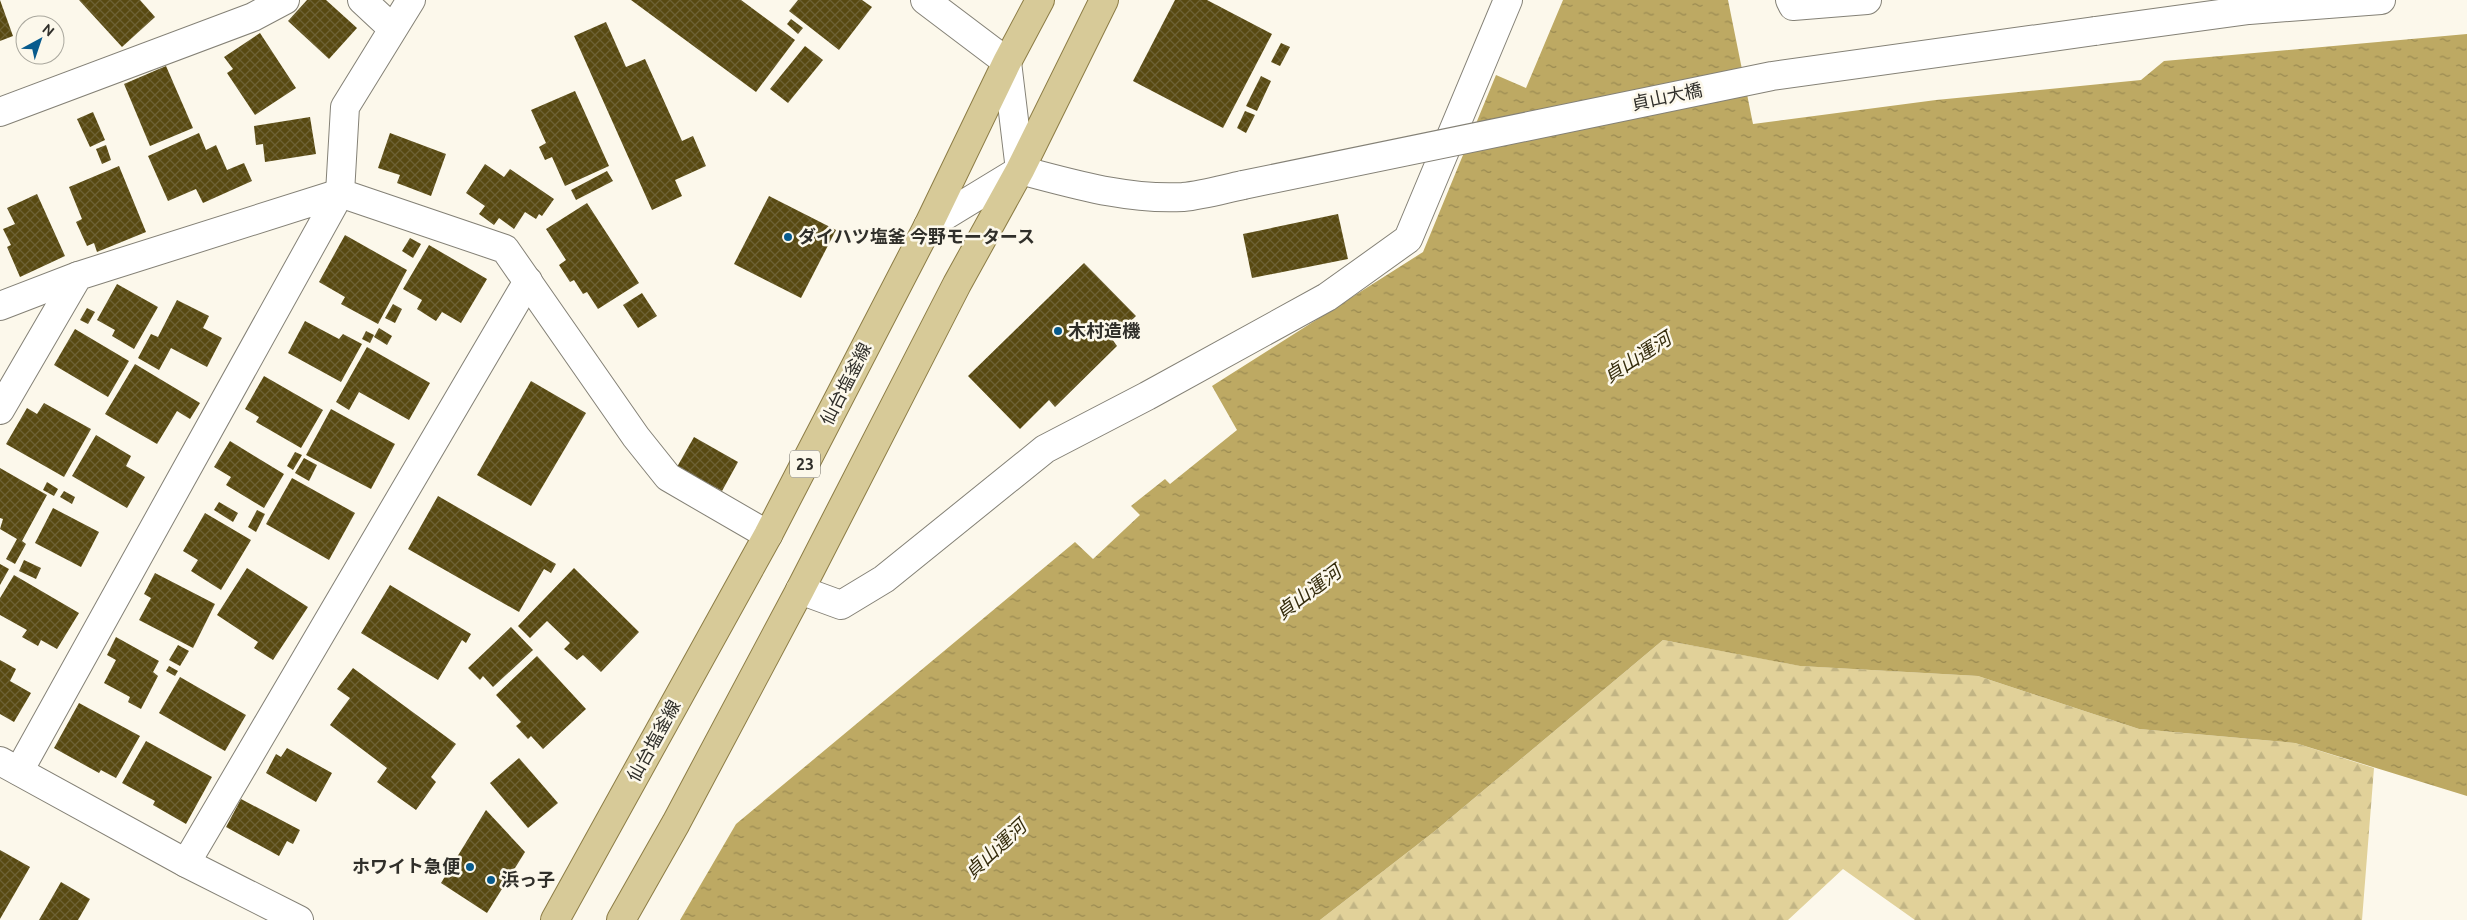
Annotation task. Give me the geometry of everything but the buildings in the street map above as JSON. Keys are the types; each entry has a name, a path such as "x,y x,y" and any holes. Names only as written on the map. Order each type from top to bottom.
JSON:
{"main road":[{"name":"仙台塩釜線","path":"555,920 768,535 928,226 1006,62 1040,0"},
{"path":"621,920 676,823 800,590 957,284 1020,170 1104,0"}],"street":[{"path":"0,112 253,18 285,0"},
{"path":"362,0 392,28"},
{"path":"299,920 186,862 9,766 340,193 345,107 411,0"},
{"path":"925,0 1006,62 1020,170 928,226"},
{"path":"800,590 841,606 884,579 1045,449 1147,396 1327,297 1408,239 1508,0"},
{"path":"1790,0 1793,6 1867,0"},
{"name":"貞山大橋","path":"1020,170 1100,191 1133,195 1184,196 1772,76 2095,31 2247,5 2381,0"},
{"path":"0,306 78,276 340,193 505,249 636,437 668,477 768,535"},
{"path":"0,410 78,276"},
{"path":"186,862 528,281"}],"green space":[{"path":"1663,640 1801,666 1978,676 2139,729 2295,743 2374,768 2362,920 1915,920 1843,869 1788,920 1320,920 1435,831"}],"water":[{"name":"貞山運河","path":"1563,0 1728,0 1753,124 1936,100 2141,80 2164,61 2467,34 2467,796 2295,743 2139,729 1978,676 1800,666 1663,640 1435,831 1320,920 680,920 736,824 1075,542 1093,559 1140,515 1131,506 1165,479 1170,484 1237,430 1212,386 1423,252 1496,75 1526,88"}],"place":[{"name":"ダイハツ塩釜 今野モータース","path":"788,237"},
{"name":"木村造機","path":"1058,331"},
{"name":"ホワイト急便","path":"470,867"},
{"name":"浜っ子","path":"491,880"}]}
